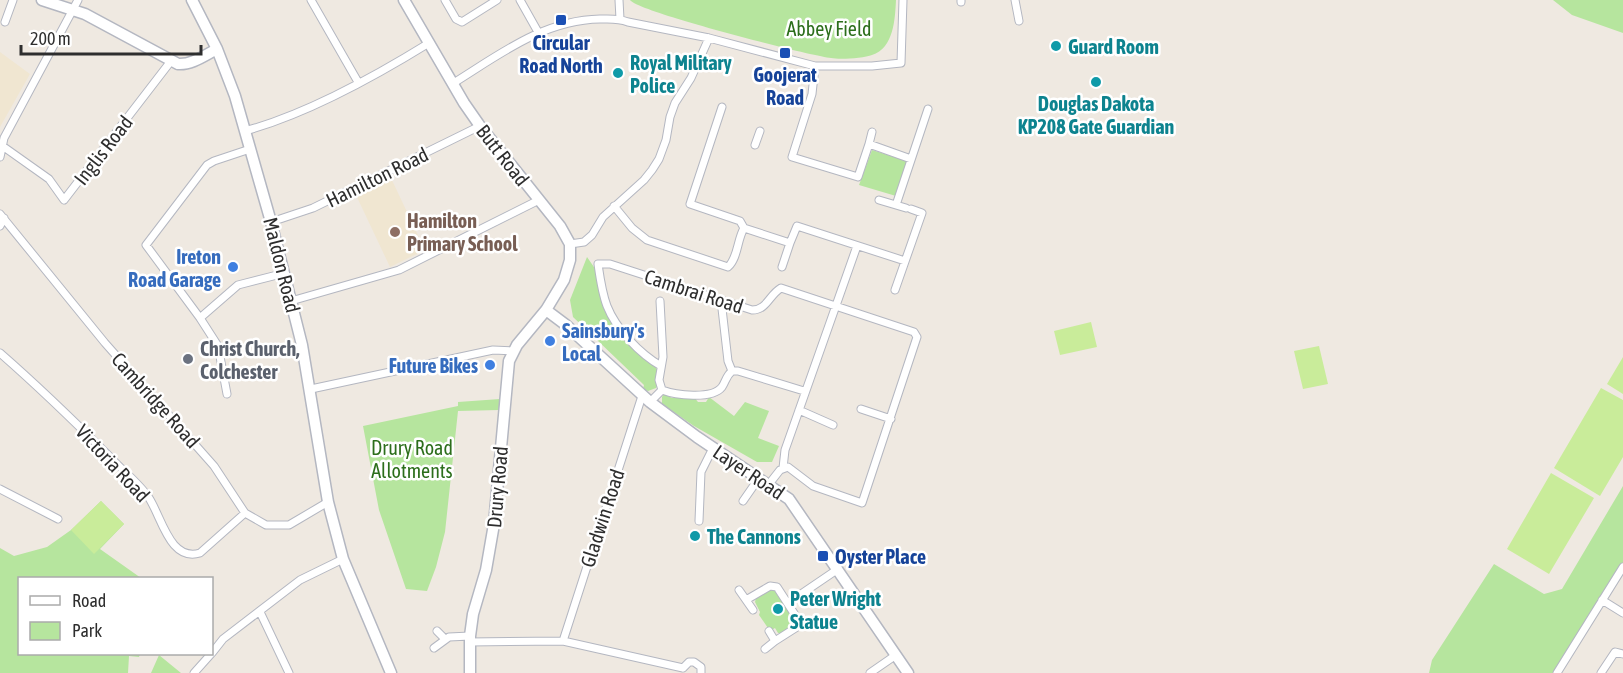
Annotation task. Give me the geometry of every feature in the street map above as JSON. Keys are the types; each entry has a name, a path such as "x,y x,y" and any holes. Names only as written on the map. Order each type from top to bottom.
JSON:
{"main road":[{"path":"42,0 76,5 171,61 184,64 217,49"},
{"name":"Maldon Road","path":"192,0 217,49 235,96 285,273 311,389 328,502 343,559 391,673"},
{"name":"Butt Road","path":"404,0 452,84 480,126 560,226 570,244"},
{"path":"546,310 564,280 570,260 570,244"},
{"name":"Drury Road","path":"470,673 473,614 492,545 507,371 513,351 546,310"},
{"name":"Layer Road","path":"546,310 566,325 646,399 713,448 784,494 794,505 908,673"}],"street":[{"path":"5,22 13,0"},
{"path":"311,0 358,82"},
{"path":"445,0 456,19 462,22 486,3 497,0"},
{"path":"520,0 538,32"},
{"path":"619,0 620,19"},
{"path":"452,84 538,32 575,21 620,19 709,38 815,66 872,66 901,63 903,0"},
{"path":"1015,0 1019,21"},
{"path":"0,157 1,145 76,5"},
{"path":"570,244 584,242 592,235 603,216 644,180 659,159 675,103 691,78 709,38"},
{"path":"245,131 294,114 394,65 429,43"},
{"name":"Inglis Road","path":"1,145 49,179 64,200 171,61"},
{"path":"815,66 812,93 792,157 858,177 872,132"},
{"path":"722,107 690,204 740,221 744,228 790,243"},
{"path":"896,205 928,109"},
{"name":"Hamilton Road","path":"271,222 313,208 480,126"},
{"path":"756,145 760,131"},
{"path":"868,144 911,159"},
{"path":"227,394 218,346 146,246 207,165 250,149"},
{"path":"291,301 399,270 539,200"},
{"path":"879,200 922,213 895,291"},
{"path":"614,206 632,228 647,240 728,267 732,263 740,234 744,228"},
{"path":"0,226 2,216"},
{"name":"Cambridge Road","path":"2,216 105,343 214,466 245,513"},
{"path":"782,267 796,226 905,261"},
{"path":"769,484 784,464 785,450 804,391 857,246"},
{"name":"Cambrai Road","path":"662,366 647,356 615,321 606,304 598,264 609,264 752,310 760,310 774,293 782,288 914,332 917,337 891,419"},
{"path":"200,318 238,285 285,273"},
{"path":"721,300 728,361 732,371"},
{"path":"660,301 663,357 659,380 662,390"},
{"path":"311,389 493,350 513,351"},
{"name":"Victoria Road","path":"0,353 42,389 146,494 169,537 182,552 187,555 201,553 245,513"},
{"path":"662,390 675,395 712,393 722,387 732,371 738,370 804,391"},
{"path":"646,399 662,390"},
{"name":"Gladwin Road","path":"563,641 646,399"},
{"path":"784,464 813,486 862,503 891,419 861,409"},
{"path":"799,410 833,425"},
{"path":"699,521 701,471 713,448"},
{"path":"742,501 759,478"},
{"path":"0,489 58,519"},
{"path":"245,513 266,525 283,526 289,525 328,502"},
{"path":"213,651 223,639 300,580 343,559"},
{"path":"1557,673 1623,567"},
{"path":"788,603 838,569"},
{"path":"746,600 770,586 777,587 799,621 797,627 765,649"},
{"path":"739,590 753,610"},
{"path":"1602,600 1623,613"},
{"path":"260,612 289,673"},
{"path":"437,631 445,639"},
{"path":"769,632 775,641"},
{"path":"434,648 448,637 563,641 684,671 689,663 694,662 701,667 701,673"},
{"path":"1601,673 1616,652 1623,654"},
{"path":"194,673 209,655"},
{"path":"870,673 896,655"}],"shaded area":[{"path":"0,52 30,74 0,127"},
{"name":"Hamilton Primary School","path":"390,176 425,250 390,267 355,193"}],"green space":[{"name":"Abbey Field","path":"630,0 896,0 892,32 885,46 872,55 840,59 725,32 662,14"},
{"path":"1553,0 1623,0 1623,33 1572,15"},
{"path":"872,150 907,161 896,196 859,185"},
{"path":"587,257 596,270 604,309 620,334 657,369 659,383 656,388 648,391 643,389 644,385 573,317 570,300"},
{"path":"1091,322 1097,347 1060,355 1054,331"},
{"path":"1319,346 1328,384 1303,389 1294,351"},
{"path":"1623,357 1623,394 1607,384"},
{"path":"1601,388 1623,400 1623,457 1600,496 1554,468"},
{"path":"664,394 672,398 694,397 698,402 706,402 709,397 734,416 745,402 769,411 758,438 779,446 772,462 757,462 694,426 662,404"},
{"name":"Drury Road Allotments","path":"500,399 499,410 458,411 445,532 436,567 427,591 406,589 379,510 363,426 458,406 458,402"},
{"path":"1551,473 1594,498 1549,574 1507,549"},
{"path":"1623,486 1623,563 1554,673 1429,673 1432,660 1494,564 1544,594 1562,589"},
{"path":"101,501 124,524 100,549 140,577 18,577 18,655 140,655 139,657 129,656 128,673 0,673 0,548 14,556 47,547 71,530"},
{"path":"101,501 124,524 94,554 71,530"},
{"path":"769,589 774,589 785,603 776,606 776,612 780,612 786,605 792,620 791,627 781,633 778,633 775,628 770,631 759,615 760,612 755,602 756,598"},
{"path":"159,655 181,673 151,673"}],"place":[{"name":"Circular Road North","path":"561,20"},
{"name":"Guard Room","path":"1056,46"},
{"name":"Goojerat Road","path":"785,53"},
{"name":"Royal Military Police","path":"618,73"},
{"name":"Douglas Dakota KP208 Gate Guardian","path":"1096,82"},
{"name":"Hamilton Primary School","path":"395,232"},
{"name":"Ireton Road Garage","path":"233,267"},
{"name":"Sainsbury's Local","path":"550,341"},
{"name":"Christ Church, Colchester","path":"188,359"},
{"name":"Future Bikes","path":"490,365"},
{"name":"The Cannons","path":"695,536"},
{"name":"Oyster Place","path":"823,556"},
{"name":"Peter Wright Statue","path":"778,609"}]}
